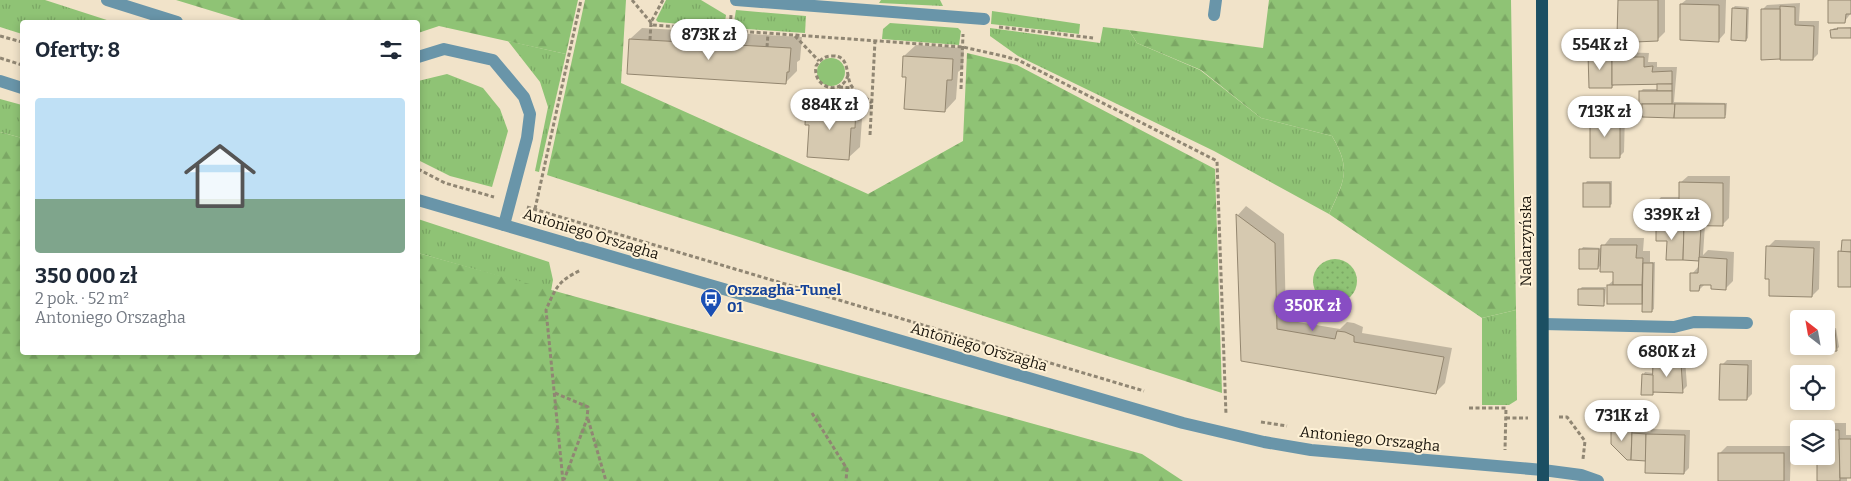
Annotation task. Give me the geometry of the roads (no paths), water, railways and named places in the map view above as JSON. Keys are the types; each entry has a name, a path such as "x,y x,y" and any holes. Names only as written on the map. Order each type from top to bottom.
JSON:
{"main road":[{"name":"Nadarzyńska","path":"1542,0 1543,476"}],"street":[{"path":"107,0 171,20"},
{"path":"736,0 984,19"},
{"path":"1214,15 1216,0"},
{"path":"420,56 444,49 493,60 524,97 530,114 527,138 504,225"},
{"path":"0,81 20,87"},
{"name":"Antoniego Orszagha","path":"420,201 1183,423 1264,442 1311,450 1504,468 1543,476 1581,475 1598,481"},
{"path":"1542,324 1674,327 1694,322 1746,323"}],"place":[{"name":"Orszagha-Tunel 01","path":"711,318"}]}
